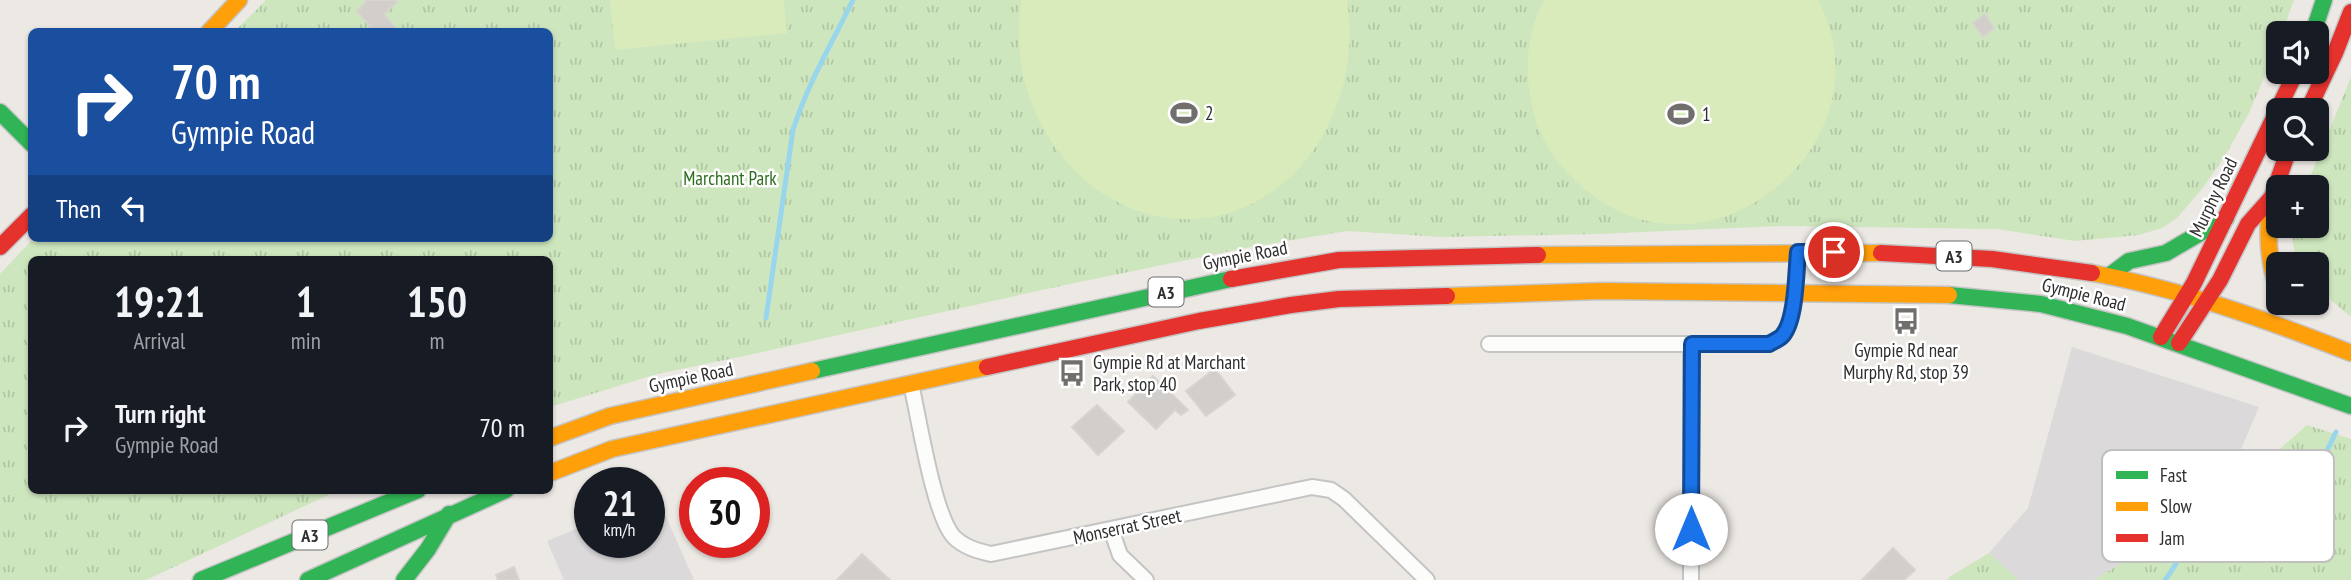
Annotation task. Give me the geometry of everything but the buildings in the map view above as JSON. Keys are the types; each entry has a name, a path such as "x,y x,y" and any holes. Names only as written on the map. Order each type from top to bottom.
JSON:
{"main road":[{"path":"213,28 239,0"},
{"path":"2317,21 2324,0"},
{"path":"2314,98 2351,12"},
{"name":"Murphy Road","path":"2161,337 2187,296 2290,84"},
{"path":"0,112 28,140"},
{"path":"2179,344 2207,302 2248,224 2266,204"},
{"path":"2109,276 2129,261 2166,253 2226,218"},
{"path":"0,247 28,219"},
{"name":"Gympie Road","path":"553,437 610,416 1198,285 1316,263 1388,258 1875,252 2031,263 2109,276 2187,296 2310,336 2351,353"},
{"name":"Gympie Road","path":"553,472 612,449 1199,321 1339,299 1601,291 1942,294 2021,301 2101,318 2161,337 2351,406"},
{"path":"2295,315 2310,336"},
{"name":"A3","path":"201,580 408,494"},
{"name":"A3","path":"309,580 496,494"},
{"path":"404,580 428,549 449,514"}],"street":[{"path":"1489,344 1769,344 1783,336 1786,329 1794,293 1798,252"},
{"path":"1691,580 1692,344"},
{"name":"Monserrat Street","path":"911,384 940,510 953,536 971,549 991,555 1312,487 1331,490 1344,499 1427,580"},
{"path":"1111,529 1120,555 1146,580"}],"shaded area":[{"path":"2072,347 2259,407 2241,450 2102,450 2102,562 2123,562 2094,580 2017,580 1989,553 2028,508"},
{"path":"665,514 679,546 679,558 684,558 694,580 564,580 547,541 574,530 574,558 665,558"}],"green space":[{"name":"Marchant Park","path":"266,0 2294,0 2286,21 2266,21 2266,73 2249,113 2225,156 2177,218 2162,228 2139,235 2075,241 1997,229 1782,226 1442,237 1347,231 1245,248 1065,285 657,374 553,406 553,256 28,256 28,494 330,494 146,580 0,580 0,274 30,242 553,242 553,28 238,28"},
{"path":"610,0 784,0 787,33 615,50"},
{"name":"2","path":"1021,0 1347,0 1349,49 1340,97 1331,121 1304,162 1287,180 1257,201 1226,214 1193,219 1161,217 1130,208 1100,192 1074,170 1042,126 1028,92 1020,56"},
{"name":"1","path":"1544,0 1818,0 1835,53 1831,104 1811,150 1777,187 1734,213 1686,224 1636,218 1587,191 1570,176 1549,149 1531,103 1529,43"},
{"path":"2351,77 2351,317 2329,298 2329,252 2295,252 2292,238 2329,238 2329,175 2311,175 2317,161 2329,161 2329,131"},
{"path":"2307,425 2351,439 2351,580 2094,580 2123,562 2334,562 2334,450 2278,450"},
{"path":"1989,553 2019,580 1947,580 1949,577"}],"waterway":[{"path":"766,318 793,130 813,80 853,0"},
{"path":"2327,450 2336,432"},
{"path":"2165,580 2177,562"}],"traffic: fast":[{"path":"2317,21 2324,0"},
{"path":"0,112 28,140"},
{"path":"2109,276 2129,261 2166,253 2226,218"},
{"path":"812,371 1231,279"},
{"path":"1949,295 2041,304 2127,326 2351,406"},
{"path":"201,580 408,494"},
{"path":"308,580 497,494"},
{"path":"404,580 428,549 449,514"}],"traffic: slow":[{"path":"213,28 239,0"},
{"path":"2269,238 2270,252"},
{"path":"1538,255 1881,253"},
{"path":"2092,273 2223,307 2351,353"},
{"path":"1447,296 1601,291 1949,295"},
{"path":"553,472 612,449 987,367"},
{"path":"553,437 610,416 812,371"}],"traffic: jam":[{"path":"2314,98 2351,12"},
{"path":"2161,337 2194,283 2290,84"},
{"path":"2179,343 2220,280 2248,224 2272,197 2285,161"},
{"path":"0,247 28,219"},
{"path":"1881,253 1992,259 2092,273"},
{"path":"1231,279 1339,260 1538,255"},
{"path":"987,367 1199,321 1291,305 1339,299 1447,296"}],"place":[{"name":"2","path":"1184,113"},
{"name":"1","path":"1681,114"},
{"name":"Gympie Rd near Murphy Rd, stop 39","path":"1906,321"},
{"name":"Gympie Rd at Marchant Park, stop 40","path":"1072,373"}],"route":[{"path":"1691,529 1692,344 1769,344 1776,341 1783,336 1789,319 1798,252 1834,252"}]}
